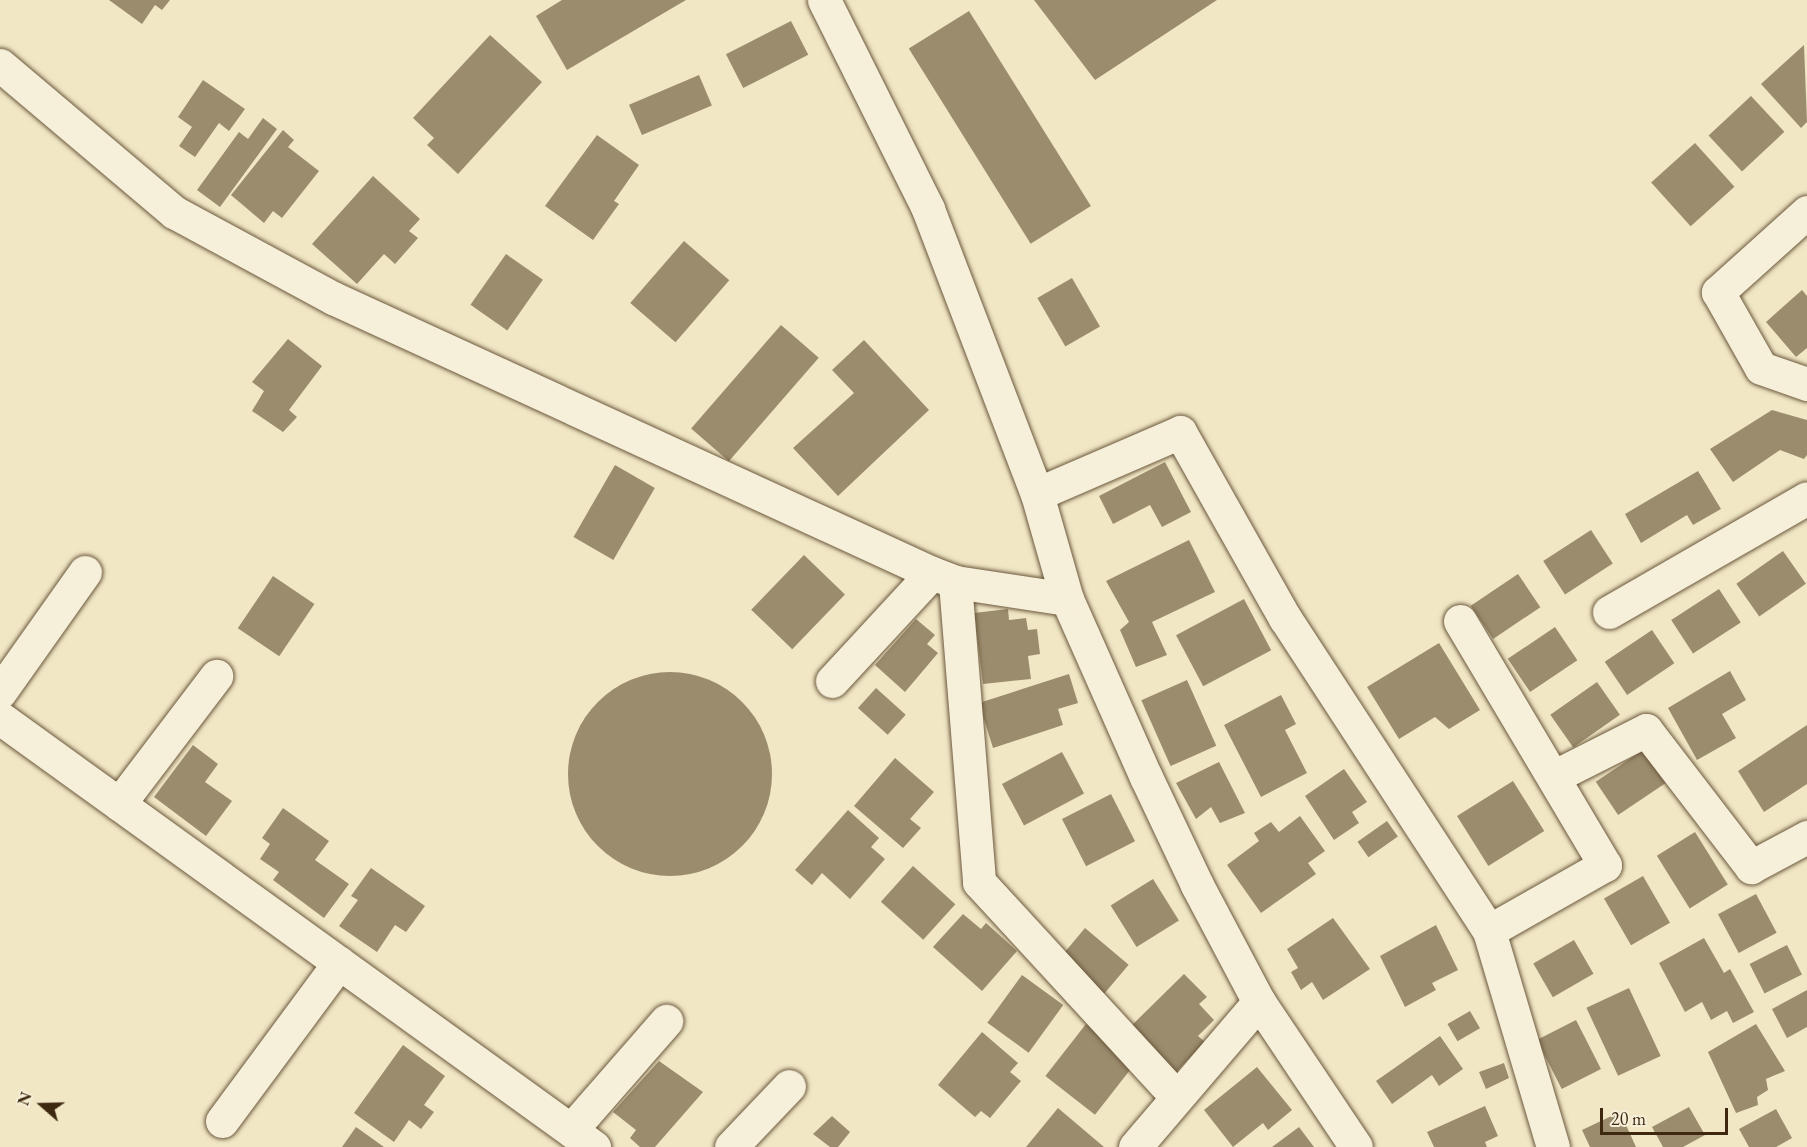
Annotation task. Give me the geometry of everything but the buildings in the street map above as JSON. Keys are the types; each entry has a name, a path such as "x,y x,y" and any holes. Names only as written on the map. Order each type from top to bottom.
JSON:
{"street":[{"path":"824,0 928,209 1037,494 1067,599 1197,885 1259,1002 1356,1147"},
{"path":"0,65 174,212 333,298 944,578 1067,599"},
{"path":"1807,212 1718,292 1761,368 1807,384"},
{"path":"1037,494 1180,432 1285,618 1489,931 1553,1147"},
{"path":"1609,612 1807,498"},
{"path":"0,692 85,572"},
{"path":"832,681 944,578"},
{"path":"944,578 979,882 1177,1097"},
{"path":"1460,621 1555,776 1605,865 1489,931"},
{"path":"118,804 216,676"},
{"path":"0,718 582,1139 666,1021"},
{"path":"1555,776 1646,730 1751,867 1807,837"},
{"path":"222,1121 339,963"},
{"path":"1135,1147 1259,1002"},
{"path":"731,1147 789,1086"}]}
